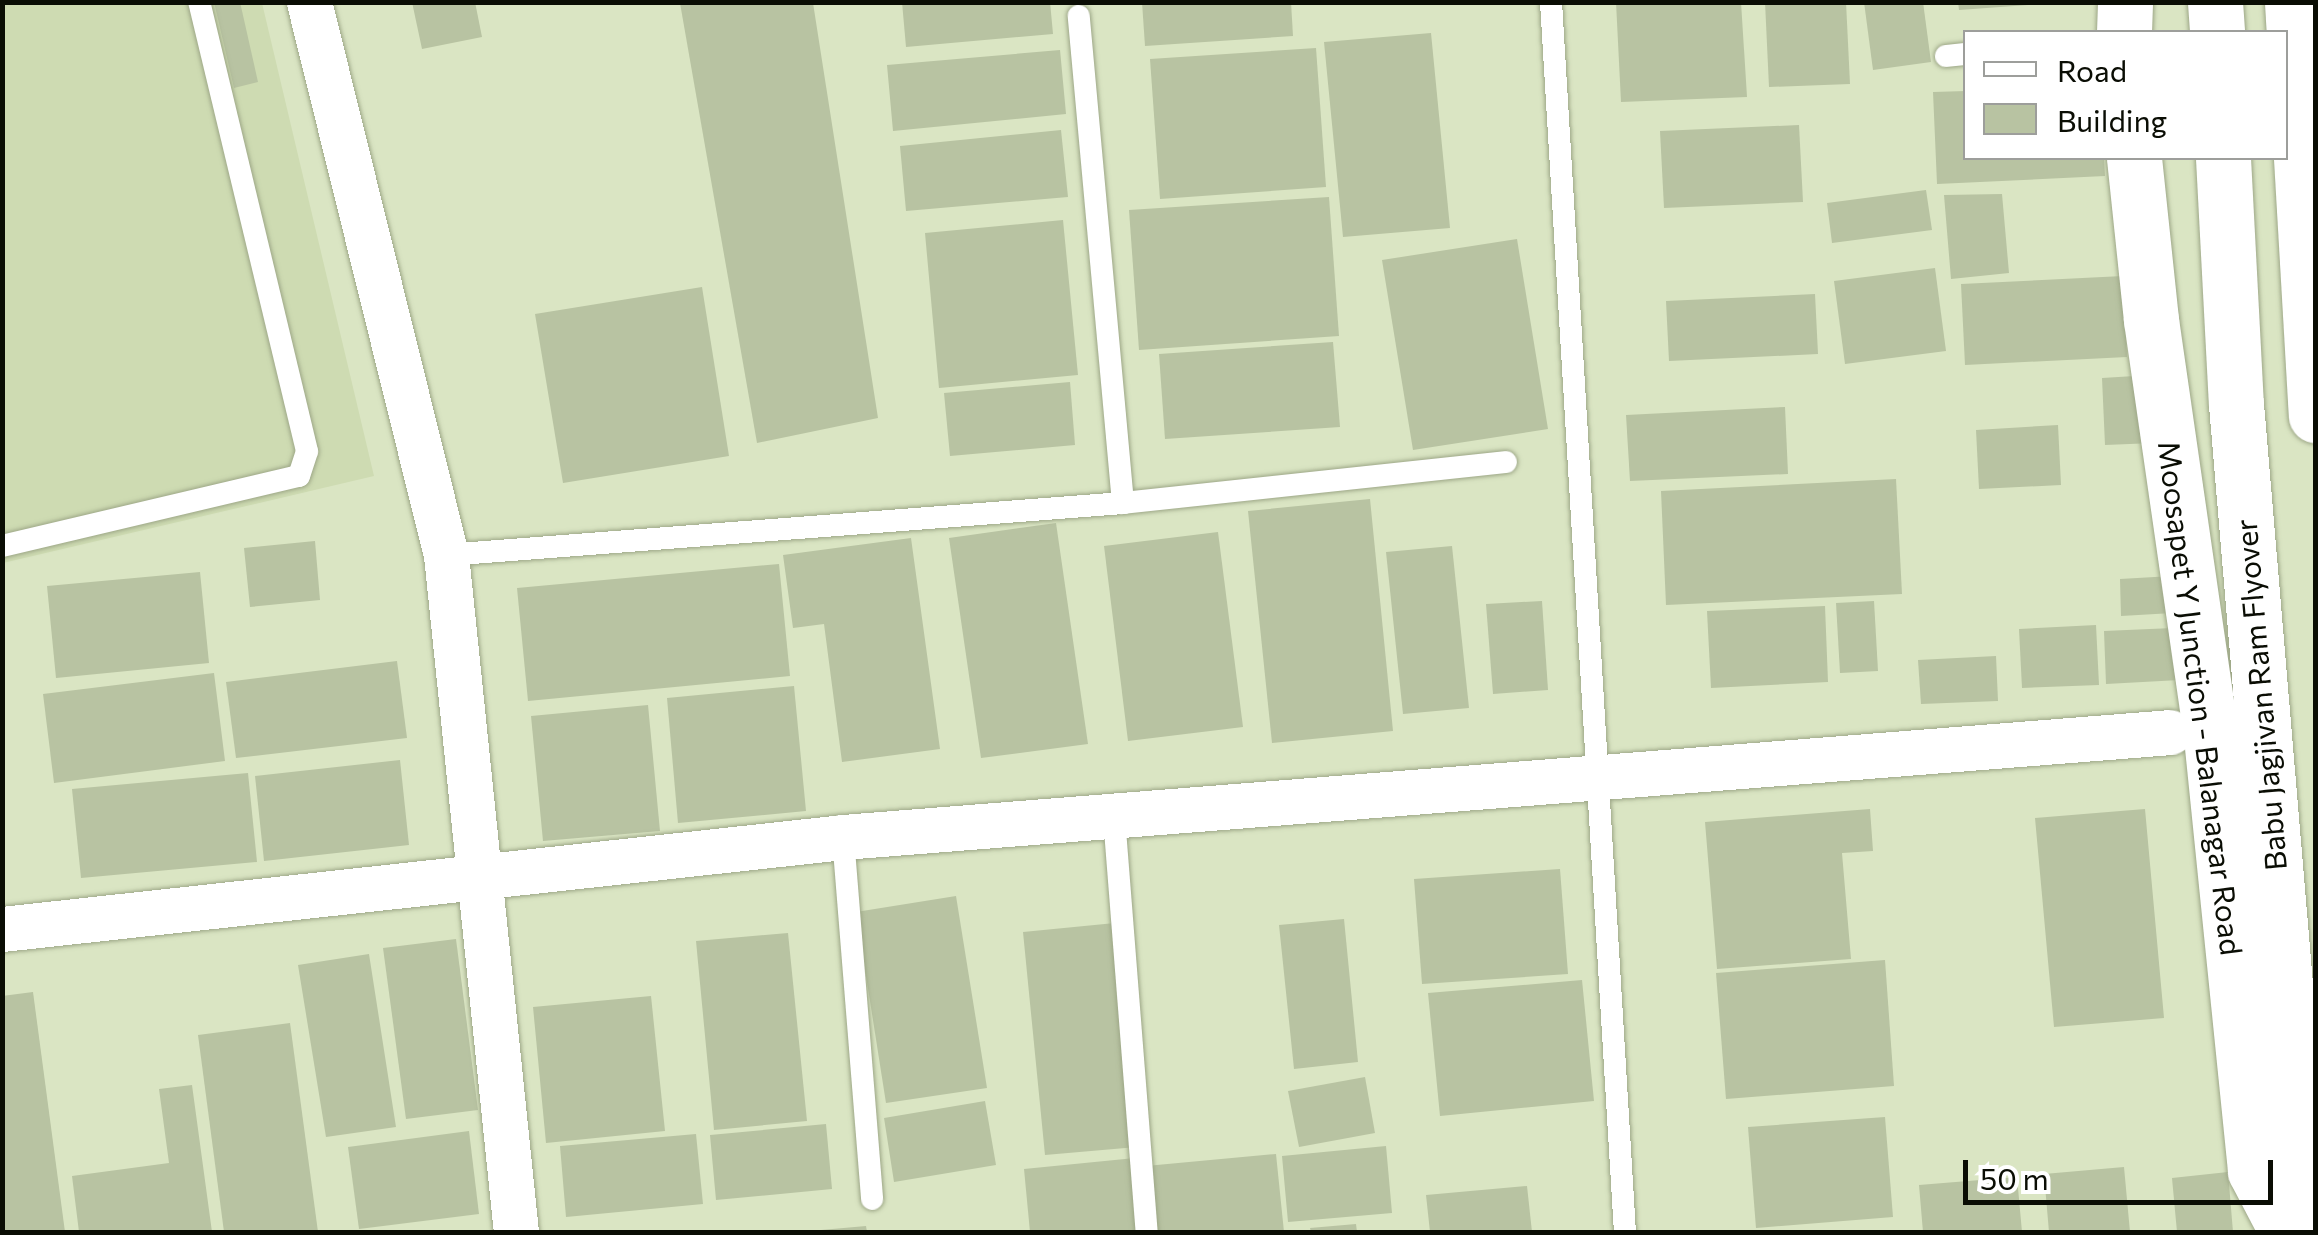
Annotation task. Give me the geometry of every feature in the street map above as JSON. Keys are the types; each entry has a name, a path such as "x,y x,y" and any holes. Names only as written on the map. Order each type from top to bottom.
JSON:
{"main road":[{"path":"2124,30 2125,2"},
{"path":"2215,2 2217,30"},
{"path":"2292,2 2316,414"},
{"name":"Moosapet Y Junction - Balanagar Road","path":"2134,160 2190,730 2255,1171 2287,1232"},
{"name":"Babu Jagjivan Ram Flyover","path":"2223,160 2236,404 2306,1232"}],"street":[{"path":"309,2 446,555 516,1232"},
{"path":"2,929 844,836 1114,818 2190,730"}],"lane":[{"path":"2,546 299,476 307,452 200,2"},
{"path":"1550,2 1625,1232"},
{"path":"1079,16 1123,502"},
{"path":"446,555 1123,502 1506,462"},
{"path":"1114,818 1147,1232"},
{"path":"844,836 872,1199"}],"shaded area":[{"path":"2,3 262,3 374,476 3,563"}],"building":[{"path":"214,2 240,2 258,82 234,88"},
{"path":"412,2 475,2 482,37 422,49"},
{"path":"902,2 1050,2 1053,34 906,47"},
{"path":"1142,2 1291,2 1293,36 1145,46"},
{"path":"1616,2 1741,2 1747,97 1621,102"},
{"path":"1765,2 1846,2 1850,84 1769,87"},
{"path":"1864,2 1923,2 1931,62 1873,70"},
{"path":"1958,2 2028,2 2028,5 1959,10"},
{"path":"680,3 813,3 878,418 757,443"},
{"path":"1431,33 1450,228 1343,237 1324,42"},
{"path":"1316,48 1326,187 1160,199 1150,59"},
{"path":"1060,50 1066,114 893,131 887,65"},
{"path":"1963,91 1963,160 2104,160 2105,176 1937,184 1933,92"},
{"path":"1799,125 1803,202 1664,208 1660,131"},
{"path":"1061,130 1068,197 906,211 900,146"},
{"path":"1926,190 1932,230 1832,243 1827,203"},
{"path":"2002,194 2009,273 1951,279 1944,195"},
{"path":"1329,197 1339,336 1139,350 1129,210"},
{"path":"1063,220 1078,375 939,388 925,233"},
{"path":"1517,239 1548,429 1413,450 1382,260"},
{"path":"1935,268 1946,351 1845,364 1834,281"},
{"path":"2123,276 2127,357 1965,365 1961,284"},
{"path":"702,287 729,456 563,483 535,314"},
{"path":"1815,294 1818,354 1669,361 1666,301"},
{"path":"1333,342 1340,427 1165,439 1159,354"},
{"path":"2151,375 2154,443 2105,445 2102,378"},
{"path":"1070,382 1075,445 950,456 944,393"},
{"path":"1785,407 1788,474 1630,481 1626,415"},
{"path":"2058,425 2061,485 1979,489 1976,430"},
{"path":"1896,479 1902,594 1666,605 1661,491"},
{"path":"1370,499 1393,731 1272,743 1248,511"},
{"path":"1056,523 1088,744 981,758 949,538"},
{"path":"1218,532 1243,727 1128,741 1104,546"},
{"path":"911,538 940,749 842,762 824,624 793,628 783,555"},
{"path":"315,541 320,600 250,607 244,548"},
{"path":"1452,546 1469,708 1403,714 1386,552"},
{"path":"779,564 790,676 528,701 517,588"},
{"path":"200,572 209,663 56,678 47,586"},
{"path":"2189,575 2190,612 2121,616 2120,579"},
{"path":"1542,601 1548,690 1493,694 1486,604"},
{"path":"1874,601 1878,671 1840,673 1836,603"},
{"path":"1825,606 1828,682 1711,688 1707,611"},
{"path":"2096,625 2099,685 2022,688 2019,629"},
{"path":"2196,627 2198,679 2106,684 2104,631"},
{"path":"1996,656 1998,701 1921,704 1918,660"},
{"path":"397,661 407,738 236,758 226,682"},
{"path":"214,673 225,761 54,783 43,694"},
{"path":"794,686 806,811 678,823 667,698"},
{"path":"648,705 660,831 543,841 531,716"},
{"path":"400,760 409,845 264,861 255,776"},
{"path":"248,773 257,862 81,878 72,789"},
{"path":"1870,809 1873,851 1842,853 1851,959 1717,969 1705,822"},
{"path":"2145,809 2164,1018 2054,1027 2035,818"},
{"path":"1560,869 1568,974 1422,984 1414,879"},
{"path":"956,896 987,1088 886,1103 856,912"},
{"path":"1344,919 1358,1062 1294,1069 1279,925"},
{"path":"1115,923 1137,1147 1045,1155 1023,932"},
{"path":"788,933 807,1121 714,1130 696,941"},
{"path":"456,939 478,1110 406,1119 383,948"},
{"path":"369,954 396,1127 326,1137 298,965"},
{"path":"1885,960 1894,1086 1726,1099 1716,973"},
{"path":"1582,980 1594,1101 1440,1116 1428,993"},
{"path":"33,992 65,1232 2,1232 2,996"},
{"path":"651,996 665,1131 546,1143 533,1007"},
{"path":"290,1023 318,1232 224,1232 198,1035"},
{"path":"1365,1077 1375,1133 1299,1147 1288,1091"},
{"path":"192,1085 212,1232 79,1232 72,1176 169,1163 159,1089"},
{"path":"985,1101 996,1165 894,1182 884,1118"},
{"path":"1885,1117 1893,1217 1756,1228 1748,1127"},
{"path":"826,1124 832,1189 716,1200 710,1135"},
{"path":"469,1131 479,1214 359,1229 348,1147"},
{"path":"696,1134 703,1204 566,1217 560,1146"},
{"path":"1386,1146 1392,1213 1288,1222 1282,1156"},
{"path":"1276,1154 1284,1232 1152,1232 1146,1166"},
{"path":"1135,1158 1143,1232 1030,1232 1024,1169"},
{"path":"2124,1167 2130,1232 2049,1232 2044,1174"},
{"path":"2228,1172 2233,1232 2177,1232 2172,1178"},
{"path":"2017,1177 2022,1232 1923,1232 1919,1185"},
{"path":"1527,1186 1532,1232 1430,1232 1426,1195"},
{"path":"1356,1224 1357,1232 1311,1232 1310,1228"},
{"path":"866,1226 867,1232 821,1232 821,1230"}]}
